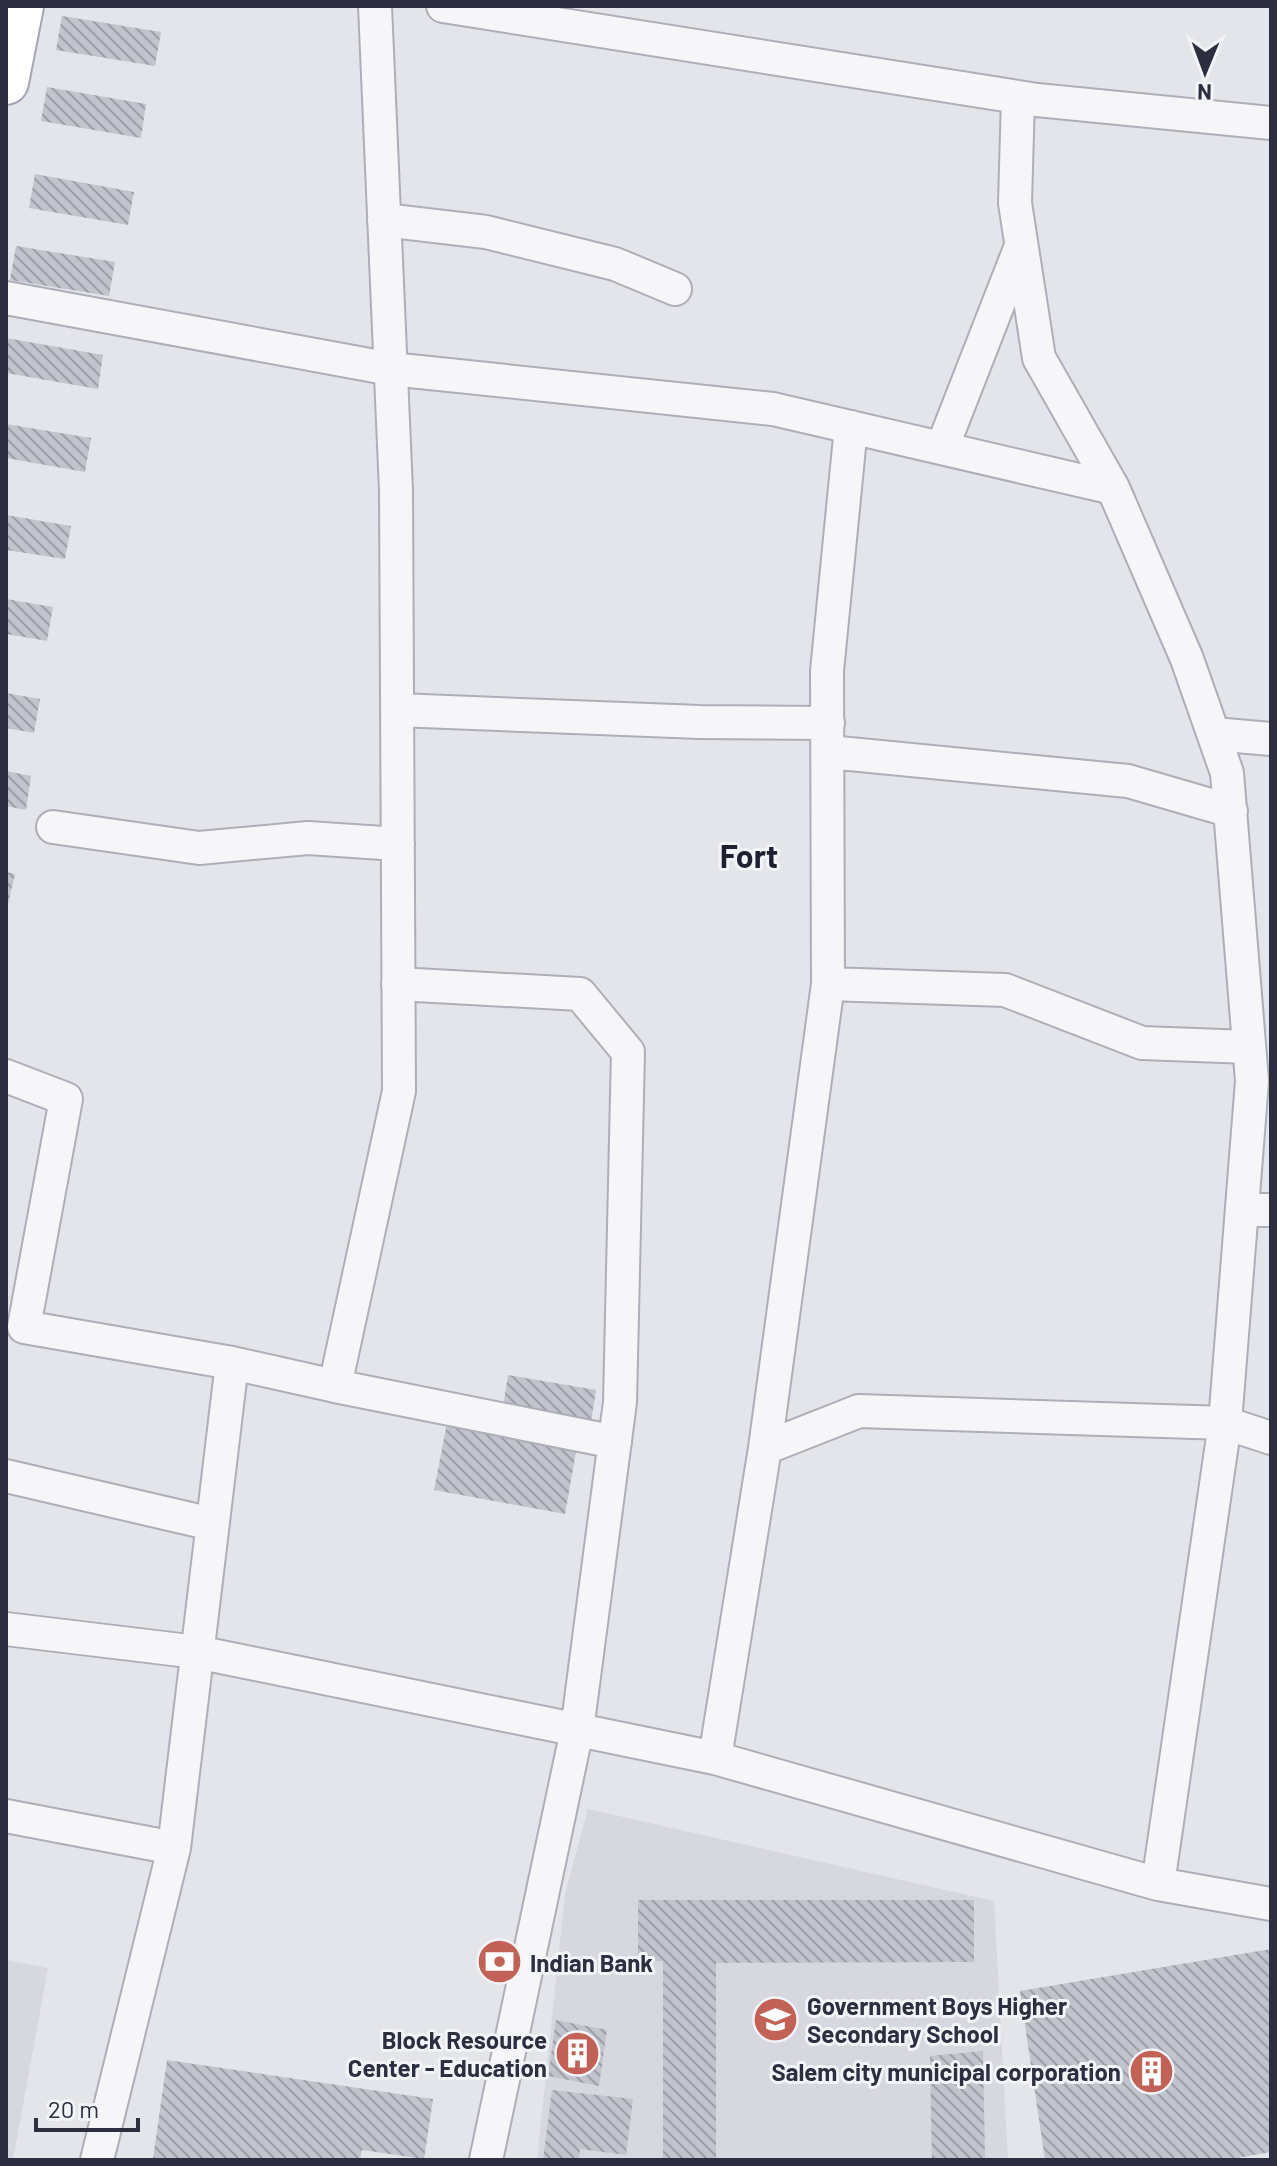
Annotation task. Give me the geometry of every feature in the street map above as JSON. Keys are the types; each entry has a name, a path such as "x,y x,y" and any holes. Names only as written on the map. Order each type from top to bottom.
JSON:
{"main road":[{"path":"6,82 21,6"}],"street":[{"path":"335,1386 399,1091 396,491 375,6"},
{"path":"443,6 1018,97 1271,123"},
{"path":"1018,97 1015,203 1039,358 1113,488 1187,659 1227,773 1231,811 1252,1081 1257,1210 1158,1884"},
{"path":"384,220 486,232 615,264 675,289"},
{"path":"942,448 1022,245"},
{"path":"6,298 391,369 773,409 1113,488"},
{"path":"715,1758 765,1448 828,984 827,671 851,427"},
{"path":"397,710 700,722 828,737 1128,781 1231,811"},
{"path":"1214,734 1271,739"},
{"path":"53,827 199,848 308,838 398,844"},
{"path":"398,984 580,994 628,1052 620,1402 615,1442 577,1730 486,2160"},
{"path":"828,984 1005,990 1142,1043 1249,1047"},
{"path":"6,1076 66,1099 24,1327 232,1363 615,1442"},
{"path":"97,2160 174,1848 232,1363"},
{"path":"765,1448 859,1411 1225,1423 1271,1438"},
{"path":"6,1476 212,1524"},
{"path":"6,1629 197,1652 715,1758 1158,1884 1271,1904"},
{"path":"6,1816 174,1848"}],"shaded area":[{"name":"Government Boys Higher Secondary School","path":"588,1809 994,1901 1008,2160 537,2160 565,1894"},
{"path":"6,1960 48,1968 13,2160 6,2160"}],"building":[{"path":"62,16 161,32 155,66 56,50"},
{"path":"47,87 146,104 141,138 41,121"},
{"path":"35,174 134,192 128,225 29,208"},
{"path":"16,246 115,262 109,296 10,280"},
{"path":"6,338 103,355 98,389 6,373"},
{"path":"6,424 91,438 85,472 6,458"},
{"path":"6,515 71,526 65,559 6,550"},
{"path":"6,599 53,607 47,641 6,634"},
{"path":"6,693 40,699 34,733 6,728"},
{"path":"6,771 31,776 26,810 6,806"},
{"path":"6,872 15,874 7,909 6,909"},
{"path":"508,1375 596,1390 590,1429 502,1414"},
{"path":"448,1418 578,1441 565,1514 434,1490"},
{"path":"638,1900 974,1900 974,1962 716,1963 716,2160 663,2160 663,1961 638,1961"},
{"name":"Salem city municipal corporation","path":"1271,1949 1271,2152 1226,2160 1045,2160 1020,1991"},
{"name":"Block Resource Center - Education","path":"556,2020 607,2030 599,2086 548,2076"},
{"path":"983,2051 985,2160 932,2160 930,2056"},
{"path":"167,2060 433,2099 424,2159 362,2150 360,2160 153,2159"},
{"path":"552,2090 633,2099 626,2155 580,2149 579,2160 543,2160"}],"place":[{"name":"Indian Bank","path":"499,1962"},
{"name":"Government Boys Higher Secondary School","path":"776,2019"},
{"name":"Block Resource Center - Education","path":"578,2053"},
{"name":"Salem city municipal corporation","path":"1152,2071"}],"district":[{"name":"Fort","path":"749,855"}]}
